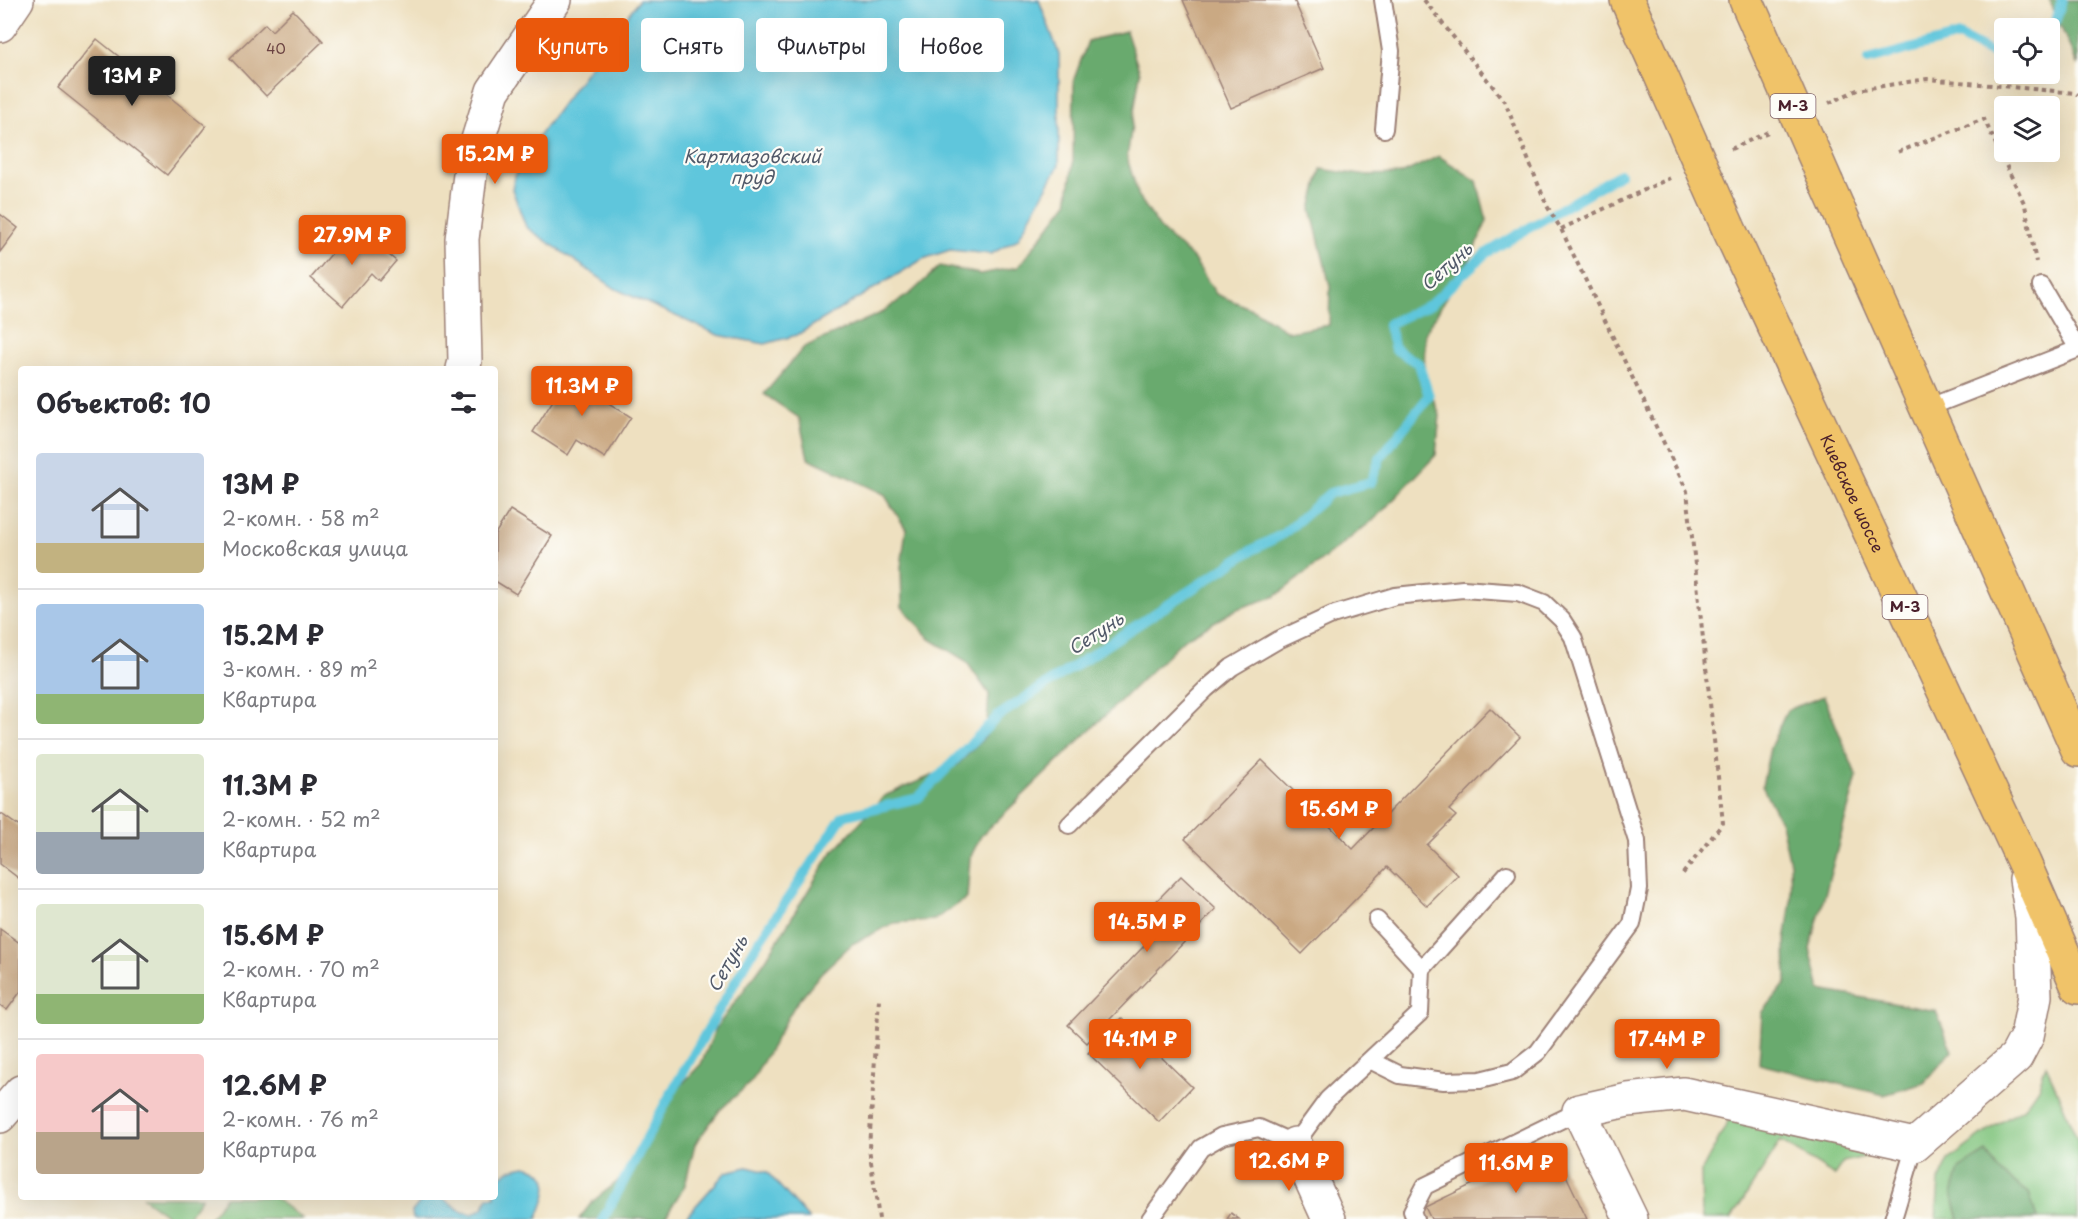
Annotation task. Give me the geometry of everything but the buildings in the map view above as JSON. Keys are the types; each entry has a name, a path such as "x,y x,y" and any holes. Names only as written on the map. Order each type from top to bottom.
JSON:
{"highway":[{"name":"Киевское шоссе","path":"1627,0 1728,228 2024,863 2078,987"},
{"name":"М-3","path":"1752,14 2078,750"}],"street":[{"path":"0,25 17,0"},
{"path":"464,366 462,239 472,159 492,91 555,0"},
{"path":"1631,1219 1579,1111 1628,1100 1684,1094 1915,1145 2016,1057 2027,1036 2035,996 2032,917 2024,863"},
{"path":"0,1116 18,1095"},
{"path":"1295,1144 1329,1219"}],"lane":[{"path":"1383,0 1390,51 1384,129"},
{"path":"1927,408 2078,349 2041,286"},
{"path":"1068,825 1206,689 1232,667 1289,635 1332,615 1395,596 1463,589 1518,593 1544,603 1562,620 1573,637 1637,841 1640,889 1632,924 1538,1052 1512,1072 1480,1080 1444,1080 1400,1075 1371,1060"},
{"path":"1150,1219 1201,1148 1222,1136 1259,1128 1295,1144 1329,1098 1420,1013 1422,969 1507,874"},
{"path":"1377,920 1422,969"},
{"path":"1415,1219 1412,1211 1425,1186 1579,1111"},
{"path":"1893,1219 1915,1145"}],"path":[{"path":"1424,0 1505,102 1547,206 1566,239 1687,491 1723,823 1681,876"},
{"path":"1899,152 1983,119 2025,205 2041,286"},
{"path":"879,999 869,1148 879,1219"}],"green space":[{"path":"2049,0 2078,0 2078,66 2060,25 2060,18 2057,18"},
{"path":"1126,31 1140,73 1127,158 1139,197 1162,231 1193,258 1216,294 1254,310 1289,332 1329,325 1330,286 1311,209 1321,169 1361,175 1401,174 1439,156 1477,181 1487,221 1470,259 1425,333 1424,376 1440,415 1436,455 1377,517 1276,596 1237,609 1184,639 981,836 970,858 967,898 934,920 894,923 852,944 821,973 795,1005 752,1081 720,1110 695,1144 685,1185 664,1219 579,1219 592,1202 623,1177 645,1143 662,1105 701,1064 716,1028 765,961 830,855 884,796 957,765 986,736 989,694 966,661 930,639 902,607 901,567 906,529 884,494 808,458 799,418 764,394 804,347 879,314 911,293 940,266 980,274 1018,267 1067,203 1073,163 1074,79 1088,41"},
{"path":"1824,696 1857,777 1810,949 1820,990 1936,1011 1952,1051 1924,1083 1884,1095 1759,1064 1762,1013 1786,983 1785,941 1791,901 1790,863 1781,823 1762,786 1770,748 1787,710"},
{"path":"2046,1065 2078,1141 2078,1219 2037,1219 2029,1193 1999,1171 1952,1194 1959,1219 1936,1219 1939,1181 1949,1160 1990,1129 2024,1108 2038,1088"},
{"path":"1738,1103 1866,1142 1869,1156 1843,1162 1834,1175 1781,1141 1731,1219 1702,1219 1701,1172"},
{"path":"1986,1152 1999,1171 2029,1193 2037,1219 1959,1219 1952,1194 1959,1169"},
{"path":"146,1200 200,1200 186,1219 172,1219"},
{"path":"223,1200 277,1200 303,1219 209,1219"}],"water":[{"name":"Картмазовский пруд","path":"639,0 1039,0 1059,54 1059,165 1018,239 991,254 950,250 923,259 797,335 765,344 718,335 616,289 526,227 512,189 518,164 586,72 629,72 629,18 626,18"},
{"path":"525,1166 535,1169 542,1174 545,1180 546,1194 537,1219 413,1219 412,1212 422,1200 445,1200 463,1212 473,1214 483,1208 487,1200 498,1200 499,1179 512,1169"},
{"path":"747,1167 767,1172 809,1219 684,1219 726,1172"}],"waterway":[{"name":"Сетунь","path":"2056,18 2062,0"},
{"name":"Сетунь","path":"1868,60 1959,36 1994,54"},
{"name":"Сетунь","path":"603,1219 670,1095 756,946 843,816 918,798 998,716 1252,550 1283,534 1330,493 1371,482 1380,458 1429,396 1419,364 1395,349 1388,324 1431,304 1485,254 1620,174"}]}
